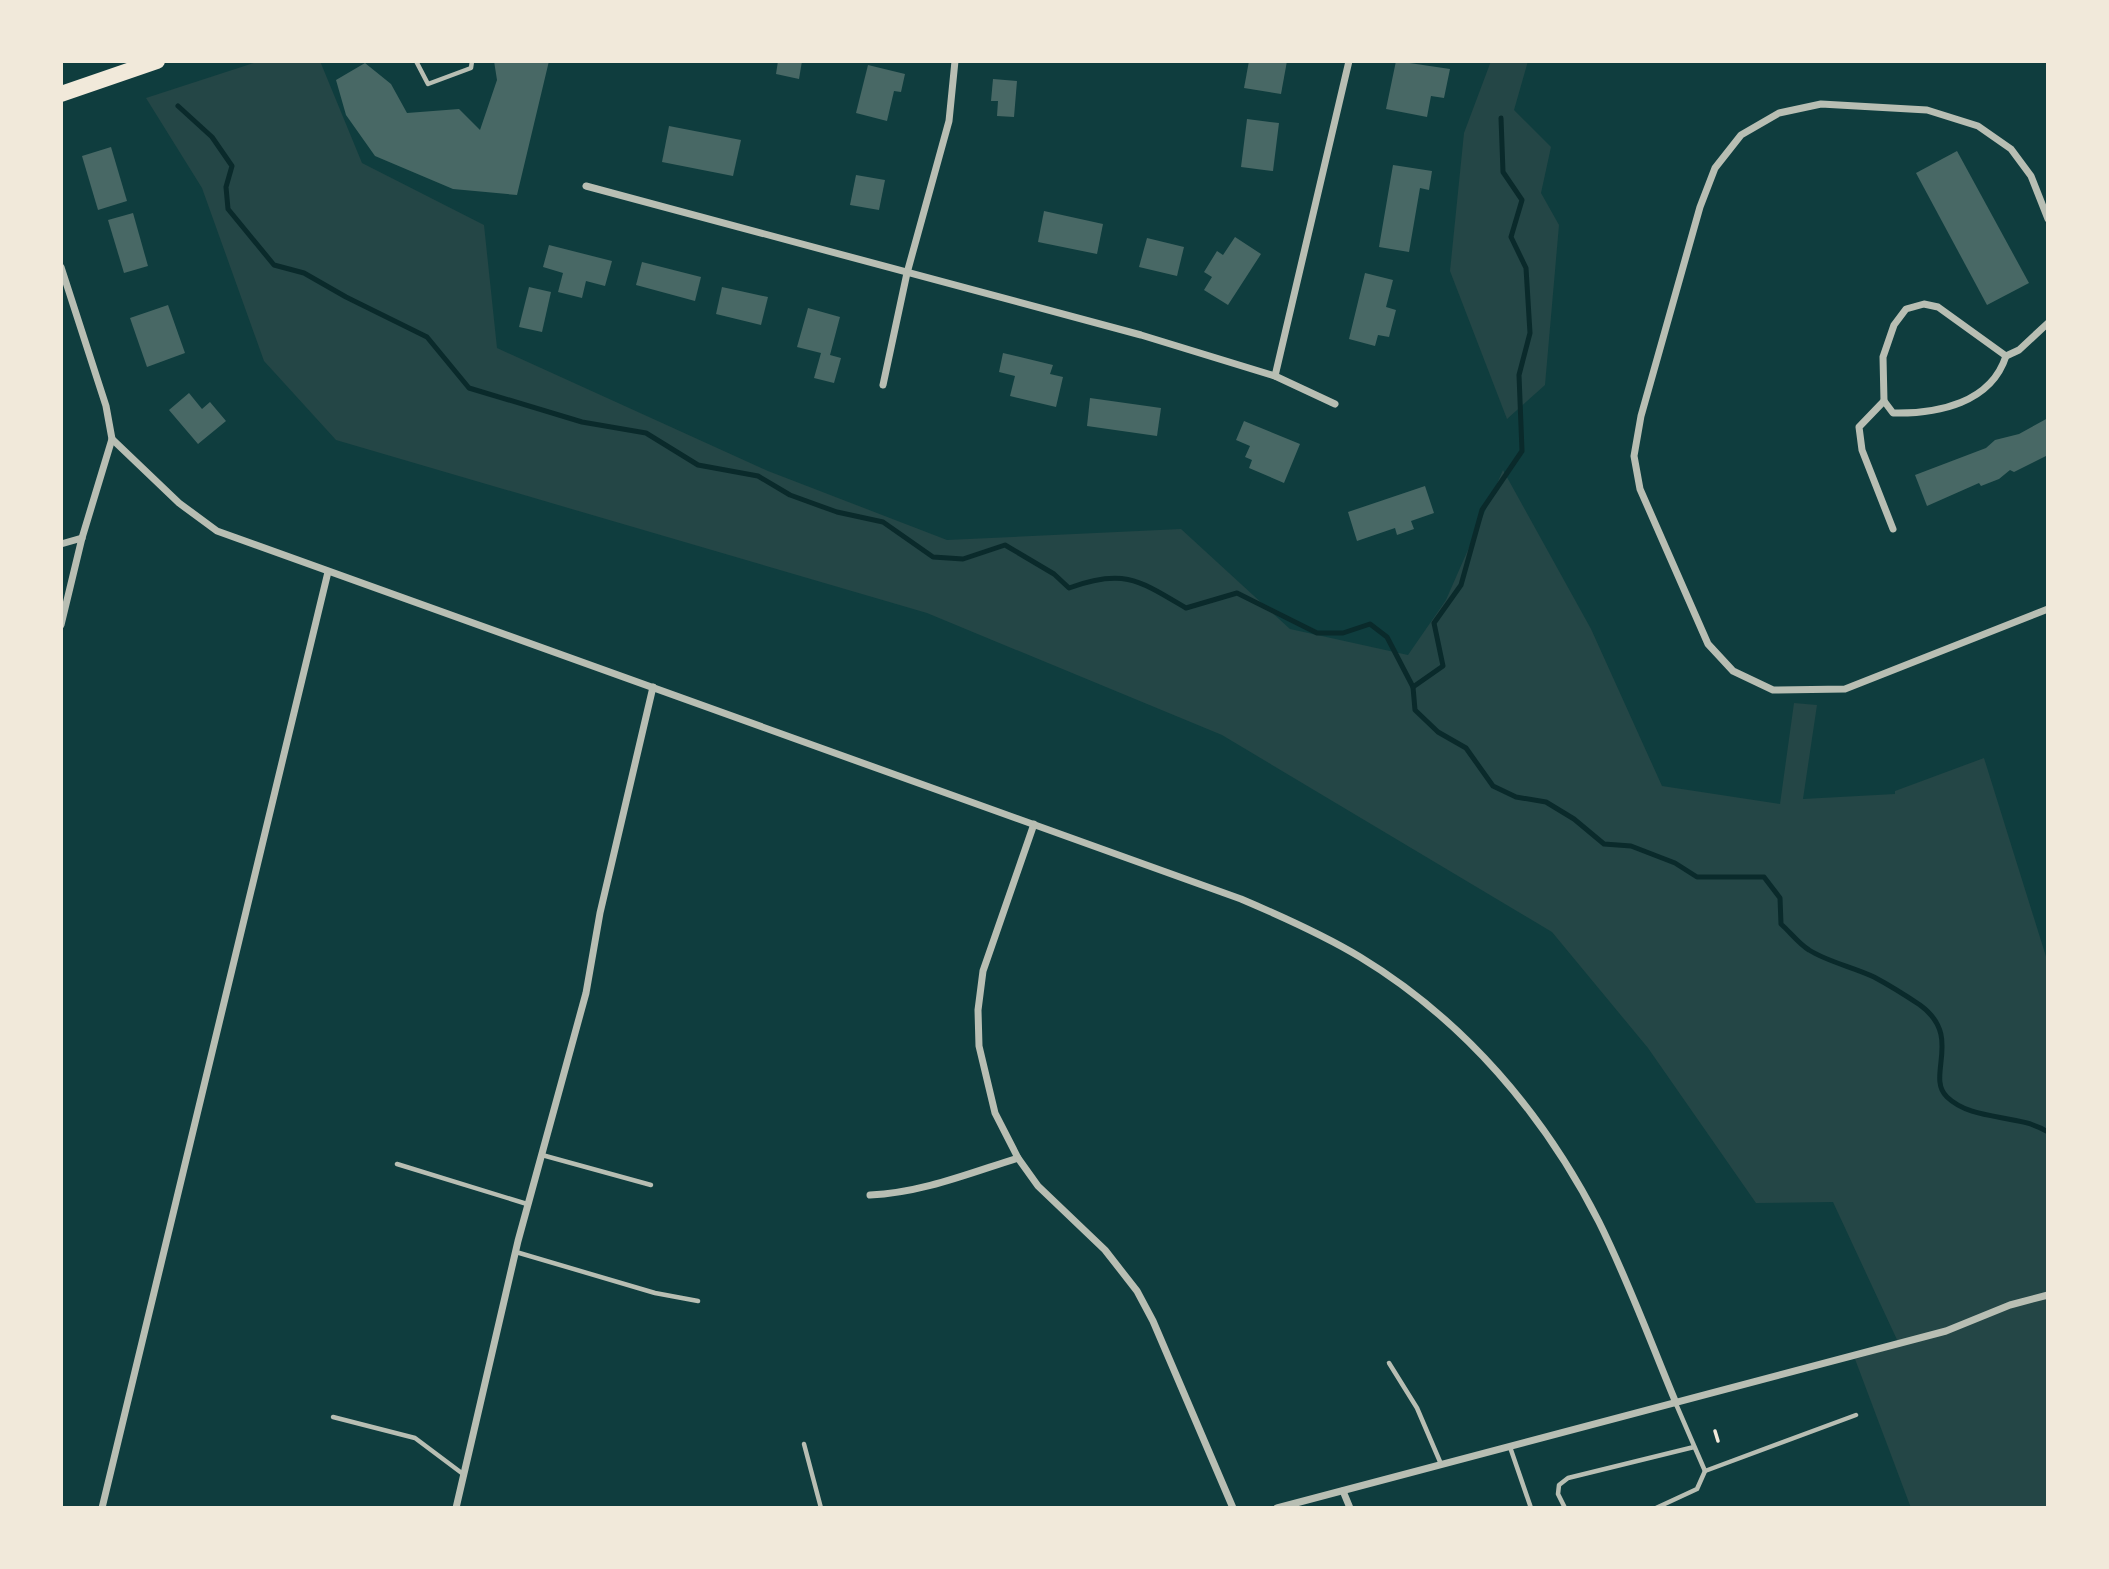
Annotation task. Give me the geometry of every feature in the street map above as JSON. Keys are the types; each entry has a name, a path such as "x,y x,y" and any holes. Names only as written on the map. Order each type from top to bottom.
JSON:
{"main road":[{"path":"61,94 157,61"}],"street":[{"path":"883,385 907,273 948,121 954,61"},
{"path":"1276,376 1349,61"},
{"path":"2048,219 2031,176 2011,149 1978,126 1927,110 1821,104 1779,113 1741,135 1715,168 1700,207 1641,416 1634,456 1640,489 1708,644 1733,671 1773,690 1845,690 2048,608"},
{"path":"586,186 1141,335 1276,376 1335,404"},
{"path":"61,625 82,538 112,439 106,406 62,270"},
{"path":"2006,356 1938,307 1923,304 1906,309 1894,325 1883,357 1884,401 1893,413 1923,414 1945,408 1985,390 2000,374 2006,356 2019,350 2048,323"},
{"path":"1884,401 1859,427 1862,450 1893,529"},
{"path":"112,439 179,503 217,531 1241,899 1304,926 1361,957 1427,1003 1507,1079 1566,1164 1600,1224 1676,1403"},
{"path":"61,544 82,538"},
{"path":"102,1508 328,572"},
{"path":"456,1508 516,1252 586,993 600,913 653,687"},
{"path":"1034,824 983,971 978,1010 979,1046 995,1113 1018,1158 1038,1186 1105,1250 1137,1291 1153,1321 1233,1508"},
{"path":"870,1195 906,1191 1018,1158"},
{"path":"1277,1508 1946,1331 2010,1305 2048,1295"},
{"path":"1343,1491 1350,1508"}],"lane":[{"path":"416,61 428,84 471,68 472,61"},
{"path":"542,1155 651,1185"},
{"path":"397,1164 528,1205"},
{"path":"516,1252 655,1293 698,1301"},
{"path":"1389,1363 1417,1408 1442,1465"},
{"path":"1676,1403 1705,1471"},
{"path":"1656,1508 1697,1489 1705,1471 1856,1415"},
{"path":"333,1417 415,1438 464,1475"},
{"path":"804,1444 821,1508"},
{"path":"1510,1447 1531,1508"},
{"path":"1565,1508 1558,1494 1559,1485 1568,1478 1694,1447"}],"path":[{"path":"1715,1431 1718,1441"}],"shaded area":[{"path":"260,61 320,61 362,163 484,225 497,348 768,471 947,540 1181,529 1290,629 1408,655 1446,600 1503,470 1591,629 1662,786 1780,804 1794,703 1817,705 1803,799 1895,794 1895,791 1984,758 2048,963 2048,1508 1911,1508 1855,1359 1945,1332 1899,1344 1833,1202 1756,1203 1648,1048 1552,932 1222,735 927,613 336,440 264,361 202,188 146,98"},
{"path":"1491,61 1528,61 1514,110 1551,147 1541,193 1559,225 1545,385 1507,419 1450,271 1464,133"}],"building":[{"path":"494,61 549,61 517,195 453,189 375,156 346,115 336,80 365,63 391,84 407,113 459,109 480,130 497,80"},
{"path":"778,61 802,61 799,79 776,74"},
{"path":"1249,61 1287,61 1281,94 1244,88"},
{"path":"1396,61 1450,69 1444,98 1431,96 1427,117 1386,109"},
{"path":"868,65 905,74 901,92 894,91 887,121 856,113"},
{"path":"993,79 1017,81 1014,117 997,116 998,101 991,101"},
{"path":"1247,119 1279,123 1273,171 1241,167"},
{"path":"669,126 741,140 733,176 662,162"},
{"path":"111,147 127,201 98,210 82,156"},
{"path":"1957,151 2029,283 1987,305 1916,173"},
{"path":"1393,165 1432,171 1429,190 1420,188 1409,252 1379,247"},
{"path":"856,175 885,180 879,210 850,205"},
{"path":"1044,211 1103,224 1097,254 1038,242"},
{"path":"133,213 148,266 124,273 108,220"},
{"path":"1235,237 1261,254 1228,305 1204,290 1212,277 1204,272 1217,251 1223,255"},
{"path":"1147,238 1184,247 1177,276 1139,267"},
{"path":"549,245 612,261 605,286 586,281 582,298 558,292 563,273 543,267"},
{"path":"642,262 701,277 695,301 636,285"},
{"path":"1365,273 1393,280 1386,307 1396,310 1389,337 1378,335 1375,346 1349,339"},
{"path":"529,287 551,292 542,332 519,327"},
{"path":"722,287 768,297 761,325 716,314"},
{"path":"168,305 185,353 147,367 130,318"},
{"path":"808,308 840,317 830,355 841,358 834,383 814,378 821,353 797,347"},
{"path":"1003,353 1053,365 1050,374 1063,377 1056,407 1010,396 1015,376 999,372"},
{"path":"189,393 202,409 210,402 226,421 198,444 169,410"},
{"path":"1090,398 1161,408 1157,436 1087,426"},
{"path":"2048,418 2048,455 2014,472 2010,470 1999,479 1981,486 1979,483 1927,506 1915,475 1986,448 1995,440 2019,434"},
{"path":"1244,421 1300,444 1284,483 1249,468 1252,460 1245,457 1250,446 1236,440"},
{"path":"1425,486 1434,513 1411,521 1414,529 1397,535 1395,528 1357,541 1348,512"}],"waterway":[{"path":"178,106 212,137 232,166 226,187 228,209 274,265 304,273 427,337 469,388 582,422 646,433 698,465 758,476 790,495 837,512 883,522 933,557 963,559 1005,545 1054,574 1069,588 1117,578 1143,584 1186,608 1237,593 1317,633 1343,633 1370,624 1387,637 1413,687 1415,710 1438,732 1466,748 1493,786 1516,797 1546,802 1574,819 1604,844 1631,846 1675,863 1697,877 1764,877 1780,898 1781,924 1802,945 1824,958 1880,980 1920,1005 1933,1017 1940,1030 1941,1088 1947,1097 1970,1110 2023,1122 2048,1132"},
{"path":"1413,687 1443,666 1434,623 1461,585 1482,510 1522,451 1519,375 1530,333 1526,268 1511,237 1522,200 1503,172 1501,118"}]}
